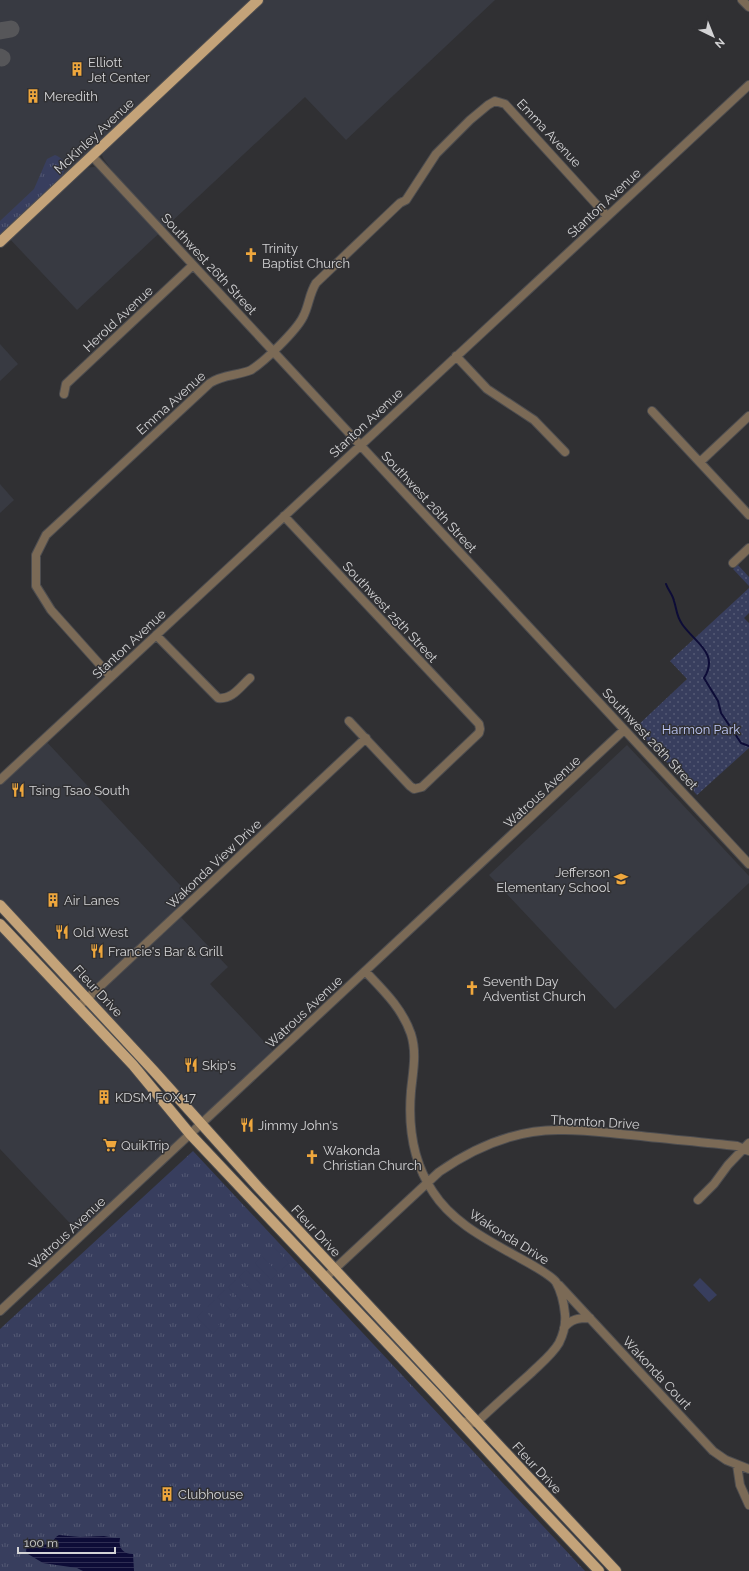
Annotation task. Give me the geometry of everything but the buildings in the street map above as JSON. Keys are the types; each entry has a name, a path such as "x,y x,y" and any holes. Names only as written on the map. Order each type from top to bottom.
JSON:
{"main road":[{"name":"McKinley Avenue","path":"0,242 258,0"},
{"name":"Fleur Drive","path":"0,905 202,1123 334,1270 616,1571"},
{"name":"Fleur Drive","path":"0,924 133,1064 190,1134 326,1276 599,1571"}],"street":[{"path":"742,0 749,7"},
{"name":"Stanton Avenue","path":"0,780 749,85"},
{"name":"Emma Avenue","path":"111,677 50,610 36,586 36,555 46,535 210,382 225,376 249,370 256,366 273,351 299,324 306,309 311,290 321,277 406,200 436,154 470,120 495,101 505,104 608,216"},
{"name":"Southwest 26th Street","path":"92,156 749,864"},
{"name":"Herold Avenue","path":"64,394 66,384 193,265"},
{"path":"456,356 487,389 534,420 565,452"},
{"path":"652,411 749,515"},
{"path":"700,462 749,416"},
{"name":"Southwest 25th Street","path":"284,516 479,724 480,729 479,733 422,787 414,789 366,738"},
{"path":"733,563 749,548"},
{"path":"156,635 218,698 225,699 230,697 250,678"},
{"path":"349,721 366,738"},
{"name":"Watrous Avenue","path":"0,1311 624,730"},
{"name":"Wakonda View Drive","path":"78,1007 366,738"},
{"name":"Wakonda Drive","path":"365,971 398,1008 411,1035 415,1064 410,1106 410,1123 417,1157 427,1183 438,1198 460,1221 476,1233 528,1262 556,1281 564,1305 564,1329 559,1343 548,1356 476,1423"},
{"name":"Thornton Drive","path":"326,1276 427,1183 455,1161 475,1150 495,1142 536,1131 578,1130 747,1148"},
{"path":"698,1200 714,1184 728,1165 747,1148"},
{"name":"Wakonda Court","path":"556,1281 713,1451 737,1465 749,1469"},
{"path":"564,1329 569,1322 574,1319 590,1318"},
{"path":"460,1421 476,1423"},
{"path":"737,1465 740,1485 749,1505"}],"shaded area":[{"path":"0,0 495,0 346,140 305,97 77,310 7,236 0,242","holes":["113,136 102,155 138,206 95,167 78,168 16,227 88,152"]},
{"path":"0,344 18,364 0,381"},
{"path":"0,484 14,500 0,513"},
{"path":"44,739 193,899 178,914 228,967 210,984 276,1054 202,1123 0,905 0,780"},
{"name":"Jefferson Elementary School","path":"627,745 749,876 749,883 615,1009 489,875"},
{"path":"0,924 190,1134 81,1235 0,1149"},
{"path":"59,1535 80,1537 104,1536 120,1538 122,1550 126,1553 133,1554 134,1571 83,1571 77,1568 43,1563 28,1554 26,1551 28,1540 30,1539 41,1544 49,1544"}],"green space":[{"path":"55,155 63,161 65,167 61,177 0,235 0,221 34,189 47,159"},
{"path":"738,565 749,577 749,586 733,569"},
{"name":"Harmon Park","path":"749,588 749,613 744,618 749,623 749,748 697,795 635,728 687,679 670,661"},
{"path":"193,1151 585,1571 0,1571 0,1329"},
{"path":"273,1246 289,1263 281,1270 265,1254"},
{"path":"262,1256 278,1273 271,1280 255,1263"},
{"path":"246,1270 263,1286 255,1294 239,1277"},
{"path":"700,1278 717,1295 709,1302 693,1285"},
{"path":"236,1280 252,1296 244,1304 228,1287"},
{"path":"225,1290 241,1306 234,1313 217,1297"},
{"path":"215,1300 231,1316 223,1323 207,1307"},
{"path":"204,1310 220,1326 213,1334 197,1317"}],"waterway":[{"path":"666,584 673,599 680,621 704,648 707,655 709,662 704,678 718,701 721,713 741,743 749,746"}],"taxiway":[{"path":"0,31 11,29"}],"place":[{"name":"Elliott Jet Center","path":"77,69"},
{"name":"Meredith","path":"33,96"},
{"name":"Trinity Baptist Church","path":"251,255"},
{"name":"Tsing Tsao South","path":"18,790"},
{"name":"Jefferson Elementary School","path":"621,879"},
{"name":"Air Lanes","path":"53,900"},
{"name":"Old West","path":"62,932"},
{"name":"Francie's Bar & Grill","path":"97,951"},
{"name":"Seventh Day Adventist Church","path":"472,988"},
{"name":"Skip's","path":"191,1065"},
{"name":"KDSM FOX 17","path":"104,1097"},
{"name":"Jimmy John's","path":"247,1125"},
{"name":"QuikTrip","path":"110,1145"},
{"name":"Wakonda Christian Church","path":"312,1157"},
{"name":"Clubhouse","path":"167,1494"}]}
